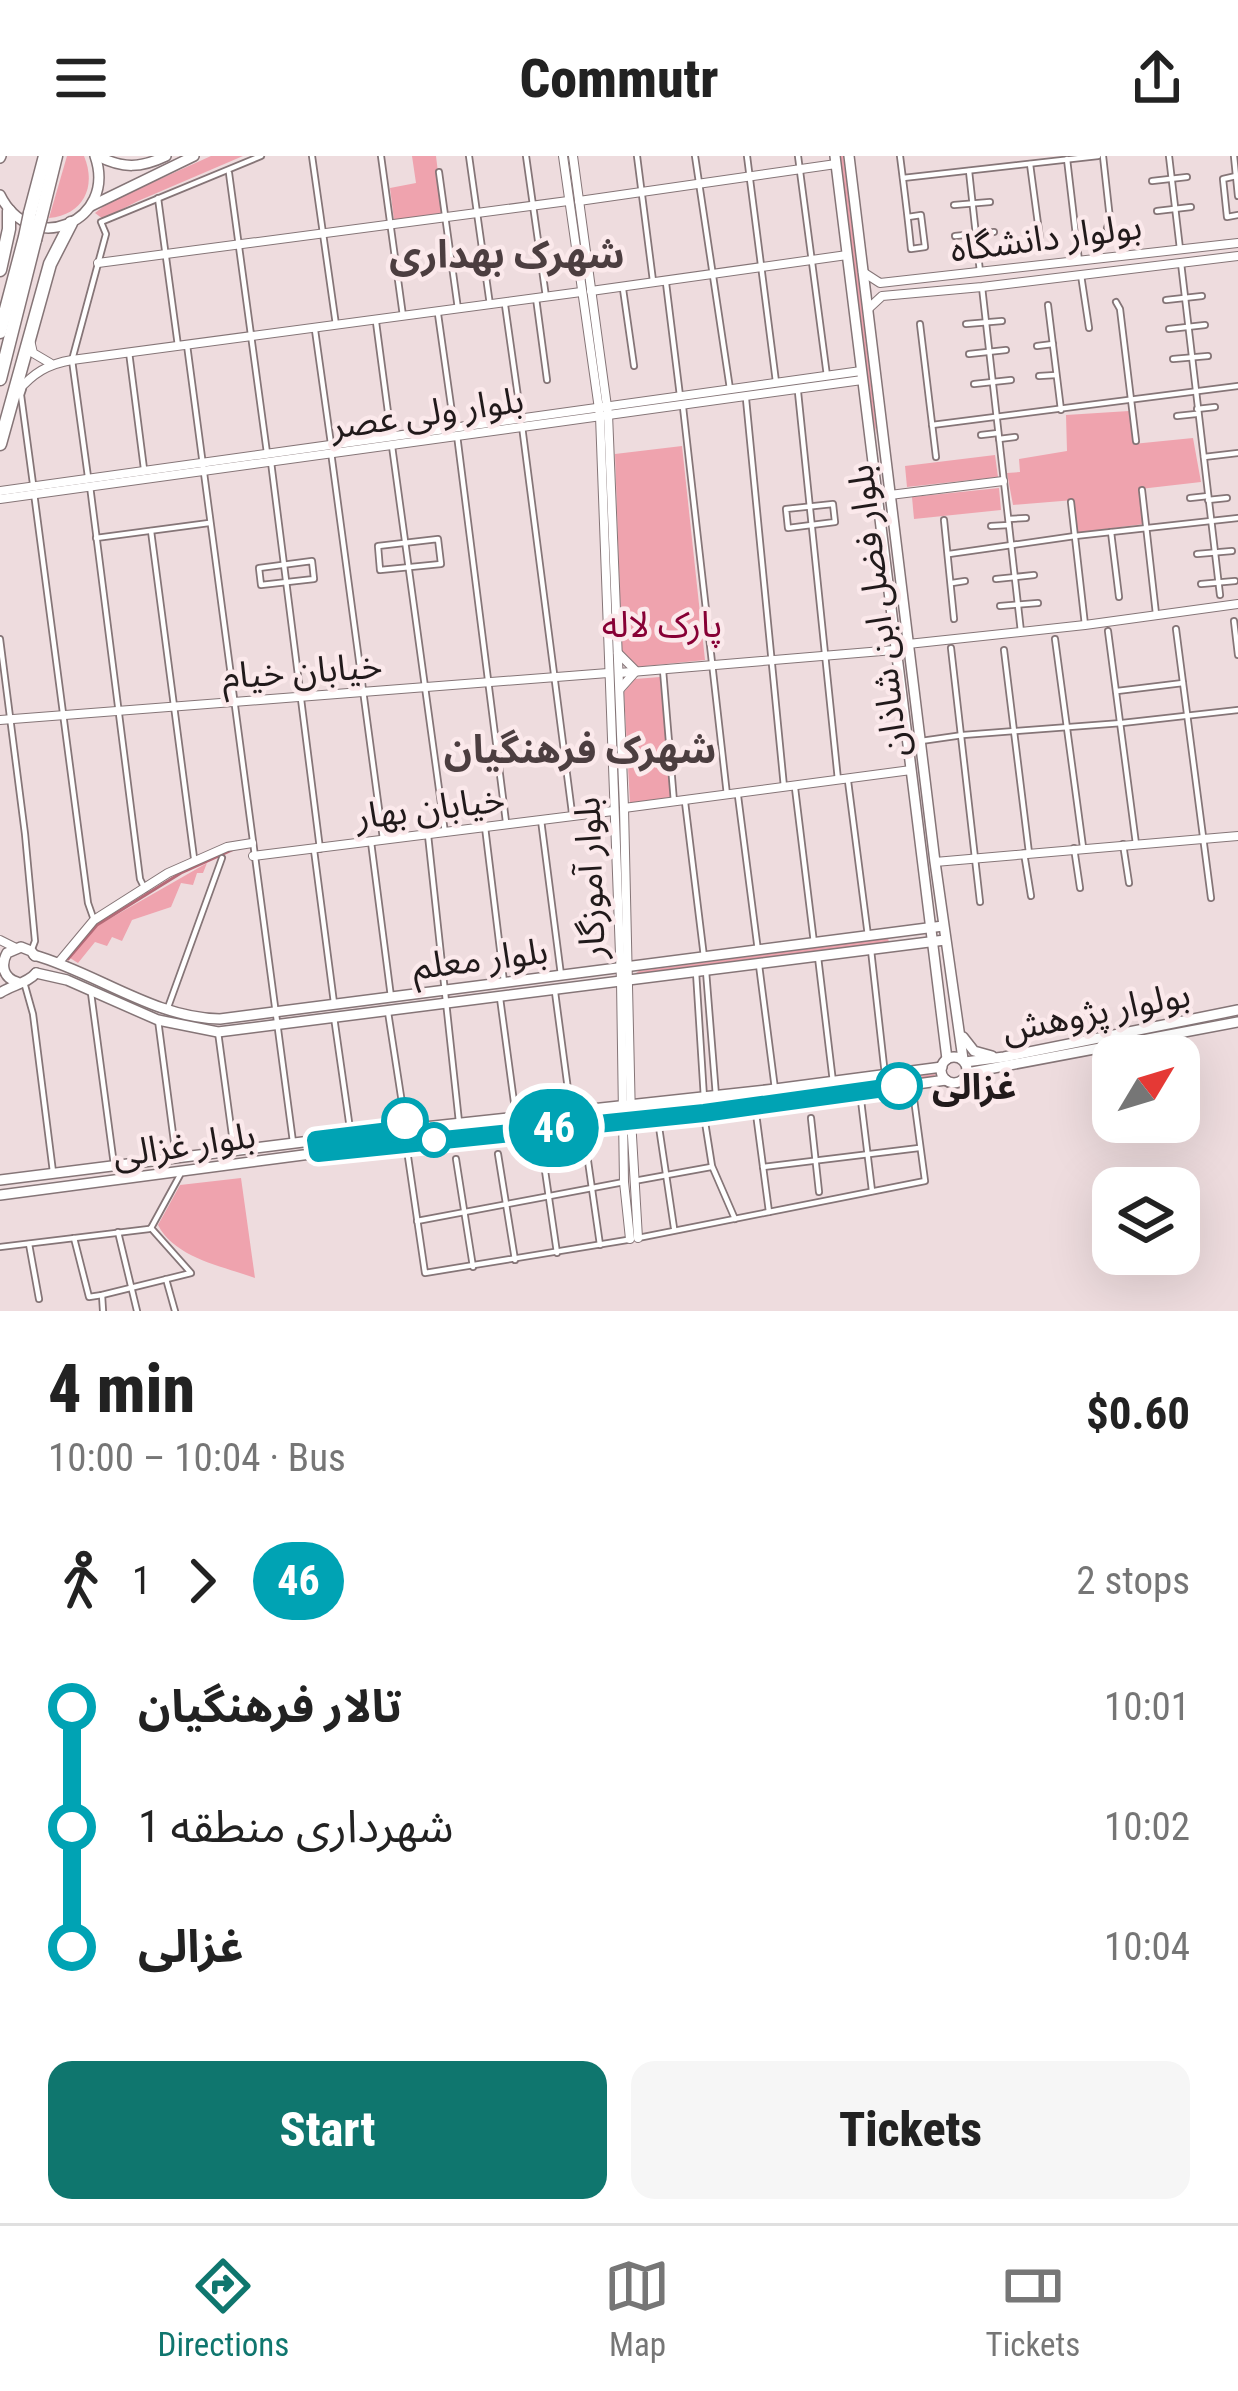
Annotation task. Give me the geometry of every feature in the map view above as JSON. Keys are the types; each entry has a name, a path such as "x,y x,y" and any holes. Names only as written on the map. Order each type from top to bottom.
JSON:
{"highway":[{"path":"36,215 45,156"},
{"path":"0,379 30,238 56,156"},
{"path":"0,271 9,211"},
{"path":"0,444 50,264 71,224"},
{"path":"0,332 30,238"}],"main road":[{"path":"91,206 99,180 96,156 133,167 166,156"},
{"path":"0,195 9,211 32,226 45,229 71,224 91,206 194,156"},
{"name":"بلوار آموزگار","path":"563,156 574,201 603,411 634,1238"},
{"name":"بلوار آموزگار","path":"573,156 574,201"},
{"name":"بلوار فضل ابن شاذان","path":"849,156 943,926 965,1065"},
{"path":"98,263 699,184 836,160"},
{"name":"بلوار فضل ابن شاذان","path":"836,160 946,1080"},
{"name":"بولوار دانشگاه","path":"863,272 880,283 1238,243"},
{"path":"16,393 51,364 72,359 847,255"},
{"name":"بولوار دانشگاه","path":"868,309 882,296 1238,256"},
{"path":"1079,261 1081,275"},
{"path":"29,340 33,352 51,364"},
{"name":"بلوار ولی عصر","path":"681,400 730,389 861,376"},
{"name":"بلوار ولی عصر","path":"0,495 681,400 745,396 833,378"},
{"path":"870,443 884,441"},
{"name":"بلوار ولی عصر","path":"89,481 144,469 203,466"},
{"path":"890,495 1003,482"},
{"name":"بلوار آموزگار","path":"609,542 618,653 613,673 619,691 616,743"},
{"path":"908,644 1238,604"},
{"name":"خیابان خیام","path":"5,720 895,650"},
{"path":"618,653 636,671 619,691"},
{"path":"904,717 917,715"},
{"name":"خیابان بهار","path":"254,856 911,770"},
{"path":"935,862 1238,836"},
{"path":"59,962 94,920 168,873 226,848 252,843"},
{"name":"بلوار معلم","path":"36,973 158,1020 218,1032 555,990 704,957 943,926"},
{"path":"892,933 892,947"},
{"path":"0,940 33,953 38,964 36,973 0,993"},
{"name":"بلوار معلم","path":"33,953 167,1010 201,1018 561,975 701,972 945,940"},
{"path":"16,948 2,961 6,976 21,982"},
{"name":"بولوار پژوهش","path":"965,1065 1238,1010"},
{"name":"بولوار پژوهش","path":"965,1065 1238,1022"},
{"path":"957,1024 974,1051 1004,1058"},
{"name":"بلوار غزالی","path":"0,1180 833,1082 944,1063 955,1057 965,1065 961,1081 318,1153 0,1195"},
{"path":"316,1140 318,1153"},
{"path":"84,1168 86,1184"}],"street":[{"path":"145,889 72,359 106,234 101,222 261,156"},
{"path":"312,156 336,325"},
{"path":"381,156 404,316"},
{"path":"470,156 490,304"},
{"path":"637,156 653,282"},
{"path":"695,156 730,389"},
{"path":"747,156 776,383"},
{"path":"798,156 833,378"},
{"path":"900,156 911,249 925,247 921,215 908,217"},
{"path":"903,178 1101,156 1110,219 1107,228"},
{"path":"1168,156 1180,249"},
{"path":"1234,156 1238,196"},
{"path":"527,159 548,380"},
{"path":"1067,160 1079,261"},
{"path":"1030,164 1040,239"},
{"path":"228,170 301,698 334,1003"},
{"path":"969,171 980,272"},
{"path":"439,172 458,309"},
{"path":"1236,176 1223,179 1227,217 1238,215"},
{"path":"1152,181 1186,177"},
{"path":"158,198 203,466 293,1142"},
{"path":"954,205 990,202"},
{"path":"1157,211 1191,207"},
{"path":"955,236 994,232"},
{"path":"1181,263 1220,595"},
{"path":"1081,275 1089,328"},
{"path":"666,280 719,731 748,872 758,951"},
{"path":"623,286 634,366"},
{"path":"982,287 1021,632"},
{"path":"1166,300 1202,296"},
{"path":"505,302 572,815"},
{"path":"1116,302 1136,441"},
{"path":"1048,305 1061,410"},
{"path":"438,311 506,825"},
{"path":"376,320 445,832"},
{"path":"966,324 1002,321"},
{"path":"920,324 936,457"},
{"path":"1169,329 1205,325"},
{"path":"315,328 383,841"},
{"path":"1037,346 1053,344"},
{"path":"969,354 1006,350"},
{"path":"128,352 144,469"},
{"path":"1173,359 1208,356"},
{"path":"1040,376 1057,374"},
{"path":"974,384 1011,380"},
{"path":"26,381 21,395 88,903 94,920"},
{"path":"932,425 1238,386"},
{"path":"798,388 831,718 868,936"},
{"path":"745,396 779,724 814,943"},
{"path":"1178,416 1215,407"},
{"path":"981,435 1015,437"},
{"path":"1204,457 1238,453"},
{"path":"1142,490 1156,614"},
{"path":"1190,498 1227,498"},
{"path":"1071,502 1085,625"},
{"path":"833,504 835,523 788,528 786,509 809,507 833,504"},
{"path":"991,526 1026,518"},
{"path":"949,554 1238,518"},
{"path":"944,520 954,619"},
{"path":"96,538 209,523"},
{"path":"151,531 194,862"},
{"path":"1111,532 1119,597"},
{"path":"438,539 441,564 380,570 378,546 404,543 438,539"},
{"path":"1197,554 1232,551"},
{"path":"312,561 314,579 261,585 259,568 282,565 312,561"},
{"path":"996,579 1034,575"},
{"path":"952,583 965,581"},
{"path":"1201,584 1235,581"},
{"path":"1000,606 1038,603"},
{"path":"1234,622 1238,656"},
{"path":"1176,629 1210,898"},
{"path":"1108,631 1136,844"},
{"path":"0,639 5,720 25,834 33,953"},
{"path":"1055,639 1068,726 1079,888"},
{"path":"951,648 980,902"},
{"path":"1004,650 1031,896"},
{"path":"662,669 668,736 704,957"},
{"path":"1117,691 1183,683"},
{"path":"920,742 1238,710"},
{"path":"541,820 561,975"},
{"path":"485,827 504,982"},
{"path":"428,835 460,1124"},
{"path":"371,842 391,997"},
{"path":"1123,844 1129,883"},
{"path":"167,1010 222,858"},
{"path":"871,950 884,1075"},
{"path":"818,956 833,1082"},
{"path":"759,965 775,1089"},
{"path":"701,972 704,1098"},
{"path":"701,972 716,1096"},
{"path":"21,982 33,1014 53,1172"},
{"path":"555,990 571,1112"},
{"path":"91,991 115,1166"},
{"path":"500,998 516,1118"},
{"path":"388,1012 406,1129"},
{"path":"334,1018 351,1136"},
{"path":"158,1020 176,1157"},
{"path":"218,1032 234,1150"},
{"path":"406,1143 425,1273 557,1253 925,1181 912,1084"},
{"path":"860,1092 872,1192"},
{"path":"755,1106 769,1212"},
{"path":"811,1118 819,1192"},
{"path":"705,1123 712,1166 735,1219"},
{"path":"583,1125 600,1245"},
{"path":"659,1127 674,1231"},
{"path":"764,1167 921,1148"},
{"path":"542,1150 557,1253"},
{"path":"498,1154 515,1260"},
{"path":"456,1160 473,1267"},
{"path":"418,1221 712,1166"},
{"path":"151,1228 182,1172"},
{"path":"0,1247 151,1228"},
{"path":"74,1238 89,1297 191,1273 151,1228"},
{"path":"118,1232 137,1311"},
{"path":"29,1244 39,1299"},
{"path":"166,1279 175,1311"},
{"path":"101,1295 104,1311"}],"green space":[{"path":"67,156 84,156 88,188 71,211 49,218"},
{"path":"211,156 243,156 103,219 95,213 109,202"},
{"path":"412,156 436,156 443,214 394,220 390,188 416,183"},
{"path":"840,156 847,184 877,435 872,417"},
{"path":"1129,411 1133,444 1193,438 1201,482 1140,489 1144,524 1075,533 1074,500 1013,505 1007,473 1020,472 1019,459 1067,451 1066,415"},
{"name":"پارک لاله","path":"682,446 705,660 636,667 622,652 615,454"},
{"path":"995,455 998,477 907,487 905,466"},
{"path":"999,488 1001,510 914,519 912,497"},
{"path":"660,677 671,797 630,803 624,692 635,679"},
{"path":"207,863 193,885 181,883 171,907 132,920 122,941 112,937 107,946 95,942 78,963 70,958 97,926"},
{"path":"888,938 889,942 636,973 639,971"},
{"path":"936,1074 933,1077 638,1113 649,1108"},
{"path":"613,1113 593,1119 327,1147 336,1143"},
{"path":"241,1178 255,1278 187,1253 158,1225 180,1185"}],"waterway":[{"path":"68,959 97,925 181,873 232,850"}],"bus line":[{"name":"46","path":"405,1121 406,1129 316,1140 318,1153 704,1113 899,1086"}],"place":[{"name":"غزالی","path":"899,1086"}],"district":[{"name":"شهرک بهداری","path":"507,254"},
{"name":"شهرک فرهنگیان","path":"580,749"}]}
